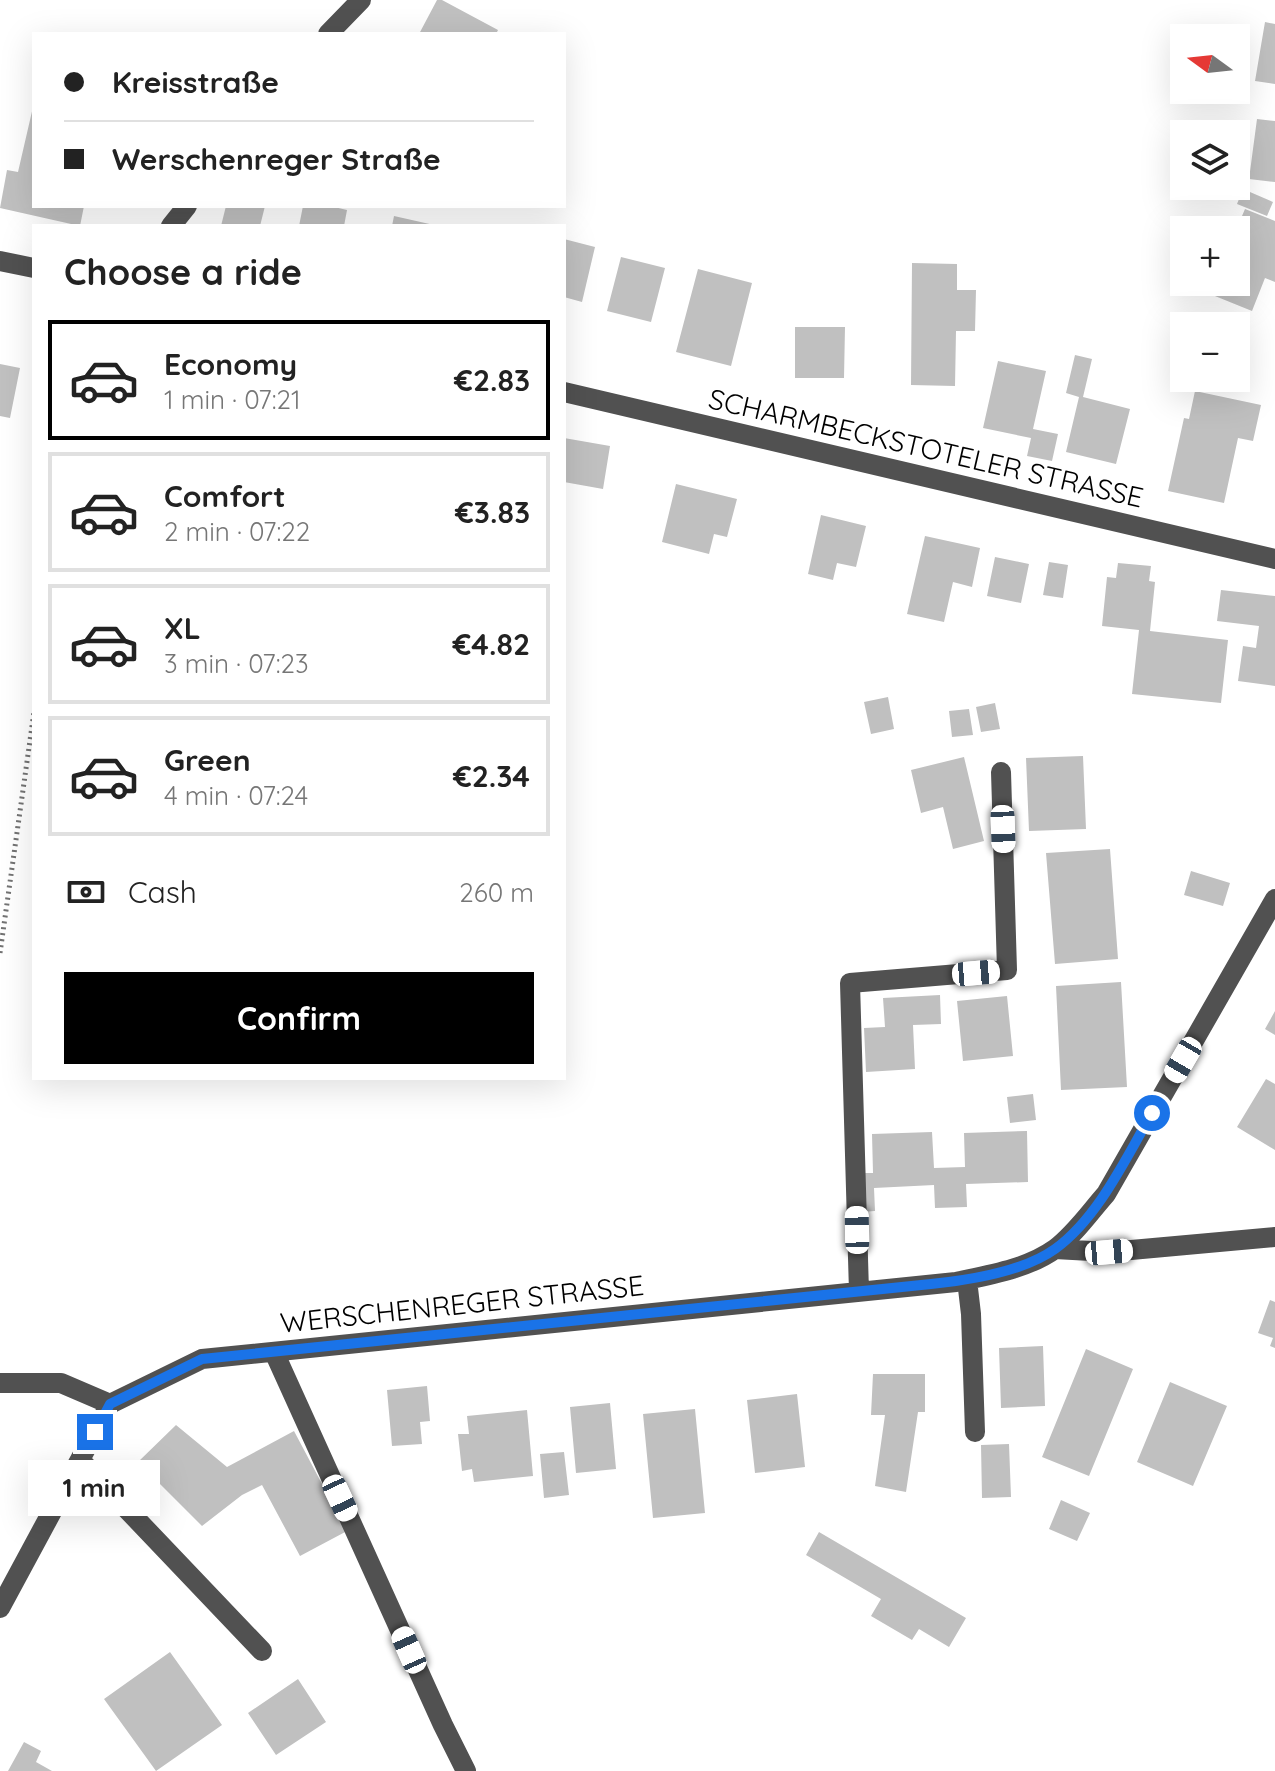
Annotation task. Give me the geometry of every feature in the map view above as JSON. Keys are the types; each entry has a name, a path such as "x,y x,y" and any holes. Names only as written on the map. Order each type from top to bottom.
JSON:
{"street":[{"path":"330,32 361,0"},
{"path":"173,224 185,208"},
{"path":"0,261 32,268"},
{"name":"SCHARMBECKSTOTELER STRASSE","path":"566,392 1275,559"},
{"path":"859,1292 850,983 1007,970 1001,772"},
{"path":"1055,1249 1106,1194 1275,899"},
{"path":"1055,1249 1109,1252 1275,1237"},
{"name":"WERSCHENREGER STRASSE","path":"110,1404 202,1359 967,1280 1030,1262 1055,1249"},
{"path":"967,1280 975,1432"},
{"path":"274,1352 466,1771"},
{"path":"0,1383 61,1383 110,1404 0,1608"},
{"path":"80,1460 262,1651"}],"path":[{"path":"0,953 32,726"}],"building":[{"path":"437,0 498,30 497,32 420,32"},
{"path":"1265,22 1275,24 1275,84 1255,81"},
{"path":"32,111 32,208 84,208 80,224 0,208 7,170 18,172"},
{"path":"1257,119 1275,121 1275,182 1250,179"},
{"path":"1250,192 1273,202 1267,216 1237,204 1239,200 1250,200"},
{"path":"226,208 264,208 260,224 222,224"},
{"path":"303,208 347,210 344,224 299,224"},
{"path":"1245,209 1275,221 1275,282 1265,278 1252,311 1215,296 1250,296 1250,216 1242,216"},
{"path":"394,216 430,224 392,224"},
{"path":"566,240 595,247 582,302 566,298"},
{"path":"621,257 665,268 651,322 607,311"},
{"path":"912,263 957,264 957,290 976,290 975,331 956,331 955,386 911,385"},
{"path":"698,269 752,283 731,366 676,352"},
{"path":"795,327 845,327 844,378 795,378"},
{"path":"1075,355 1092,359 1083,397 1130,409 1116,464 1066,452 1079,397 1066,393"},
{"path":"998,361 1046,371 1033,429 1058,434 1052,461 1027,456 1031,438 983,428"},
{"path":"0,364 20,368 10,418 0,416"},
{"path":"1195,392 1261,405 1253,441 1238,438 1224,503 1168,491 1184,418 1189,419"},
{"path":"566,438 610,446 603,489 566,482"},
{"path":"676,484 737,499 727,537 714,534 709,554 662,542"},
{"path":"821,515 866,526 856,567 837,563 833,580 808,574"},
{"path":"925,536 980,548 972,587 953,582 944,622 907,614"},
{"path":"995,557 1029,564 1021,603 987,596"},
{"path":"1049,562 1068,565 1063,598 1043,595"},
{"path":"1118,563 1151,566 1149,581 1155,582 1150,631 1228,640 1221,703 1132,694 1139,630 1102,626 1107,577 1116,578"},
{"path":"1221,590 1275,596 1275,686 1238,681 1243,646 1256,648 1259,626 1217,621"},
{"path":"888,697 894,729 871,734 864,702"},
{"path":"995,703 1000,729 981,732 976,707"},
{"path":"969,709 973,735 952,737 949,711"},
{"path":"1083,756 1086,829 1029,831 1026,758"},
{"path":"964,757 984,841 953,849 943,807 921,813 911,770"},
{"path":"1110,849 1118,959 1055,964 1046,853"},
{"path":"1191,871 1230,883 1223,906 1184,895"},
{"path":"1121,982 1127,1087 1061,1090 1056,986"},
{"path":"940,995 941,1024 913,1025 915,1069 866,1072 864,1028 885,1027 883,998"},
{"path":"1007,996 1013,1056 963,1061 957,1001"},
{"path":"1275,1011 1275,1035 1265,1029"},
{"path":"1266,1079 1275,1084 1275,1150 1237,1127"},
{"path":"1033,1094 1036,1120 1010,1123 1007,1097"},
{"path":"1027,1131 1028,1182 966,1184 967,1207 935,1208 934,1185 874,1188 875,1211 861,1212 859,1173 873,1173 872,1134 932,1132 934,1168 965,1167 964,1133"},
{"path":"1270,1300 1275,1302 1275,1348 1270,1346 1273,1338 1258,1333"},
{"path":"1043,1346 1045,1406 1001,1408 999,1348"},
{"path":"1086,1349 1133,1369 1089,1476 1042,1457"},
{"path":"873,1374 925,1374 925,1412 918,1412 906,1492 875,1486 885,1415 871,1415"},
{"path":"1170,1382 1227,1406 1193,1486 1137,1462"},
{"path":"427,1386 430,1421 420,1422 422,1444 392,1446 387,1390"},
{"path":"797,1394 805,1467 755,1473 747,1400"},
{"path":"610,1403 616,1469 576,1473 570,1407"},
{"path":"695,1409 705,1513 653,1518 643,1414"},
{"path":"527,1410 533,1476 474,1482 472,1469 462,1471 458,1434 469,1434 467,1416"},
{"path":"176,1425 227,1467 294,1431 347,1531 300,1556 262,1485 242,1495 202,1526 138,1462"},
{"path":"1009,1444 1011,1497 982,1498 981,1445"},
{"path":"564,1452 569,1495 544,1498 540,1454"},
{"path":"1061,1500 1090,1513 1077,1541 1049,1529"},
{"path":"819,1532 966,1618 949,1647 919,1629 912,1640 871,1616 881,1599 806,1555"},
{"path":"170,1652 222,1725 156,1771 104,1699"},
{"path":"298,1679 326,1722 276,1755 248,1713"},
{"path":"24,1742 41,1751 36,1762 52,1771 8,1771"}],"route":[{"path":"95,1432 110,1404 202,1359 956,1282 994,1274 1030,1262 1055,1249 1074,1231 1106,1194 1152,1113"}]}
